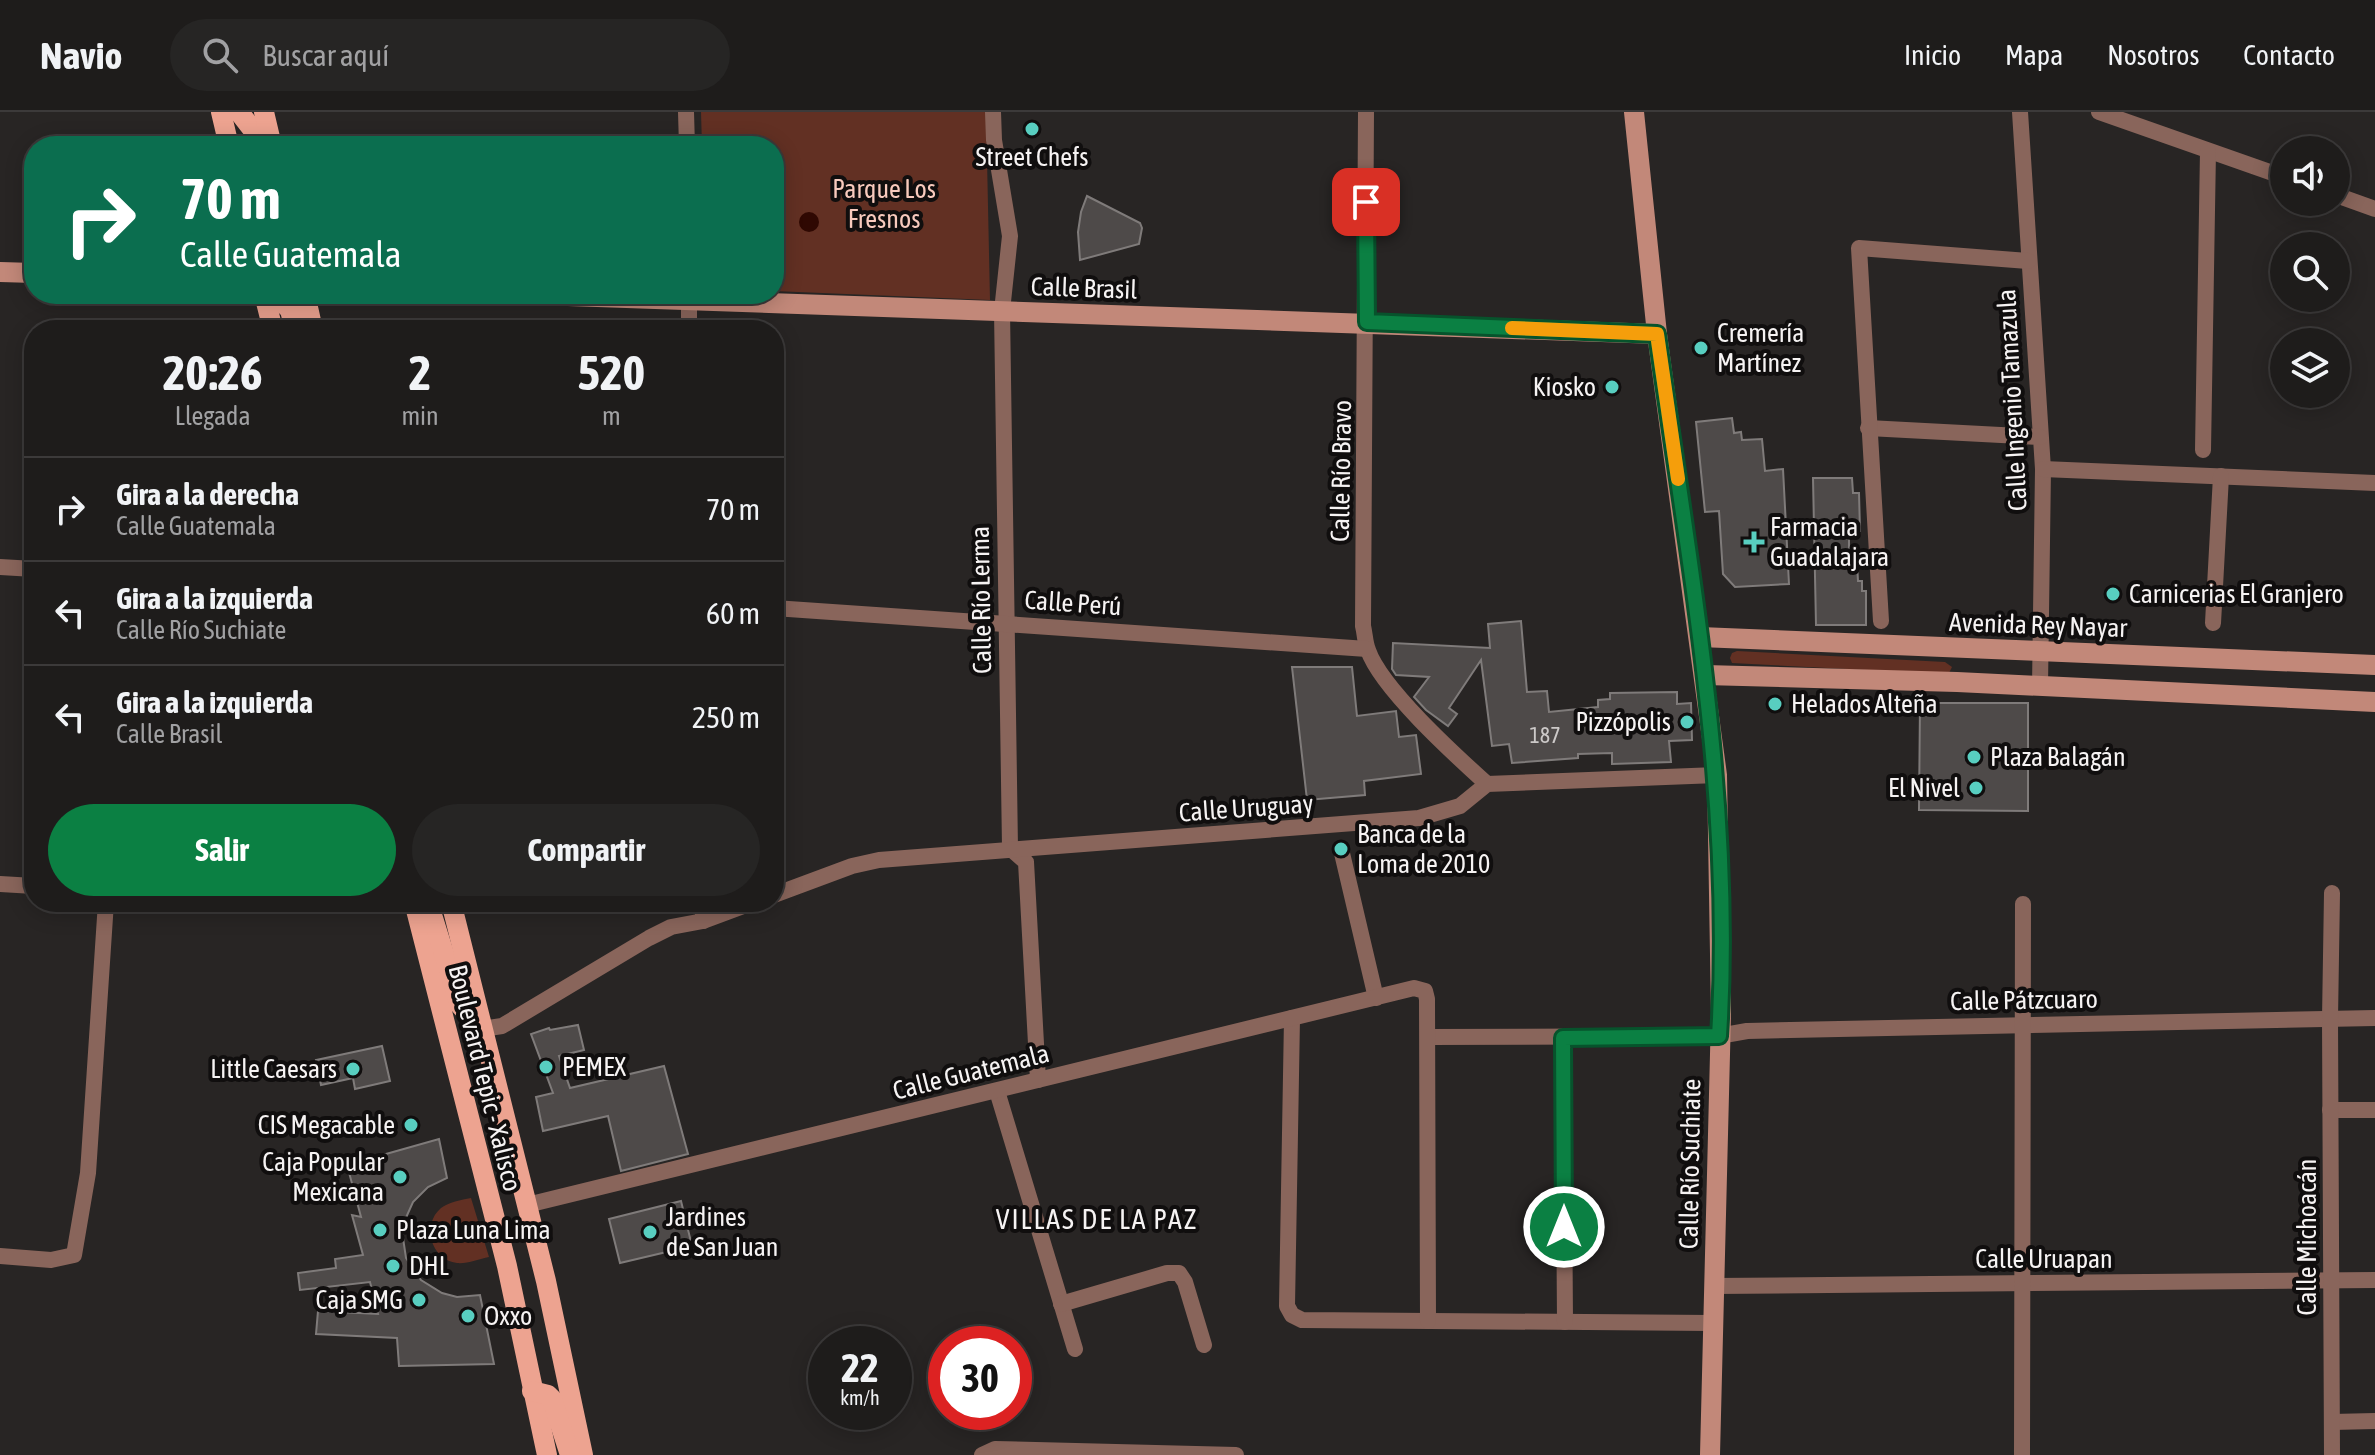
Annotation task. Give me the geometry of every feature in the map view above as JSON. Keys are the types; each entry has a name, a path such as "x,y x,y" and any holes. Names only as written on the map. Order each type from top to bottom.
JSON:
{"main road":[{"path":"221,112 227,136"},
{"path":"239,112 254,136"},
{"path":"264,112 270,136"},
{"name":"Calle Río Suchiate","path":"1634,112 1657,334 1717,775 1721,928 1710,1455"},
{"path":"0,272 24,273"},
{"name":"Calle Brasil","path":"784,302 1657,334"},
{"name":"Avenida Rey Nayar","path":"1700,637 2375,665"},
{"path":"1957,682 1958,647"},
{"path":"1705,675 1957,682 2375,702"},
{"name":"Boulevard Tepic - Xalisco","path":"417,912 507,1266 547,1455"},
{"path":"431,912 460,1005 482,1029"},
{"name":"Boulevard Tepic - Xalisco","path":"453,912 546,1281 583,1455"},
{"path":"485,1181 502,1186 516,1198 530,1266 536,1275 546,1281"},
{"path":"532,1391 552,1399 570,1455"}],"street":[{"path":"686,112 687,136"},
{"name":"Calle Río Lerma","path":"993,112 994,140 1010,236 1002,311 1010,848 1026,862 1038,1080"},
{"name":"Calle Río Bravo","path":"1366,112 1363,626 1367,649 1376,667 1398,695 1487,784"},
{"name":"Calle Ingenio Tamazula","path":"2019,112 2043,469 2040,686"},
{"path":"2099,112 2134,118 2208,151 2270,172"},
{"path":"2203,450 2208,151"},
{"path":"2350,200 2375,209"},
{"path":"1881,621 1859,248 2028,261"},
{"path":"1868,428 2040,437"},
{"path":"2043,469 2375,483"},
{"path":"2213,623 2221,476"},
{"path":"0,567 24,568"},
{"name":"Calle Perú","path":"784,609 1367,649"},
{"path":"1487,784 1717,775"},
{"name":"Calle Uruguay","path":"784,891 852,866 879,860 1419,818 1460,806 1487,784"},
{"path":"1341,849 1376,998"},
{"path":"0,884 24,885"},
{"name":"Calle Michoacán","path":"2332,893 2332,1455"},
{"path":"2022,1455 2023,904"},
{"path":"0,1256 51,1260 74,1255 88,1173 105,912"},
{"path":"703,912 703,921"},
{"path":"482,1029 502,1026 671,927 703,921 727,912"},
{"name":"Calle Guatemala","path":"527,1205 1414,988 1425,991 1428,1037"},
{"path":"1292,1018 1287,1306 1292,1315 1302,1320 1712,1323"},
{"name":"Calle Pátzcuaro","path":"1719,1036 1747,1031 2375,1018"},
{"path":"1428,1321 1428,1037 1719,1036"},
{"path":"1563,1038 1565,1322"},
{"path":"997,1091 1075,1349"},
{"path":"2330,1110 2375,1110"},
{"path":"1061,1304 1167,1273 1179,1273 1185,1282 1204,1345"},
{"name":"Calle Uruapan","path":"1713,1286 2375,1280"},
{"path":"2332,1422 2375,1421"},
{"path":"982,1455 995,1449 1236,1455"}],"green space":[{"name":"Parque Los Fresnos","path":"701,112 986,112 990,300 784,291 784,136 702,136"},
{"path":"1732,653 1945,662 1952,667 1945,674 1732,663"},
{"path":"471,1198 489,1257 457,1263 441,1256 435,1249 431,1223 444,1206"}],"shaded area":[{"path":"809,212 816,215 819,222 816,229 809,232 802,229 799,222 802,215"}],"building":[{"path":"1087,196 1140,223 1139,244 1080,260 1078,232"},
{"path":"1732,418 1734,433 1741,432 1742,440 1762,439 1765,471 1783,469 1789,584 1735,587 1723,574 1719,511 1705,512 1696,422"},
{"path":"1813,478 1852,478 1853,493 1859,493 1860,531 1849,531 1849,563 1857,563 1858,581 1862,581 1862,591 1866,591 1866,625 1816,625"},
{"path":"1521,621 1527,692 1547,691 1549,712 1598,707 1598,700 1610,699 1610,693 1677,692 1677,704 1691,703 1692,740 1669,741 1671,762 1612,764 1612,753 1512,763 1509,744 1492,746 1481,660 1449,708 1457,714 1448,726 1414,697 1429,677 1396,675 1392,669 1393,643 1490,648 1488,624"},
{"path":"1292,667 1352,667 1357,716 1396,711 1399,737 1416,735 1421,774 1364,781 1365,795 1307,800"},
{"name":"Plaza Balagán","path":"1920,703 2028,703 2028,811 1919,810"},
{"path":"578,1025 584,1050 559,1056 570,1088 664,1066 688,1154 621,1171 608,1116 543,1131 536,1097 553,1093 531,1034 549,1028"},
{"name":"Little Caesars","path":"382,1046 390,1081 355,1089 353,1078 321,1085 316,1060"},
{"name":"Plaza Luna Lima","path":"439,1139 447,1178 428,1187 413,1202 404,1222 406,1258 421,1280 442,1293 457,1297 480,1295 494,1364 399,1366 397,1338 316,1334 318,1311 378,1314 370,1282 300,1290 298,1273 336,1268 335,1259 363,1255 352,1215 361,1217 347,1165"},
{"name":"Jardines de San Juan","path":"681,1201 692,1246 620,1263 609,1219"}],"slow traffic":[{"path":"1512,328 1657,334 1678,479"}],"place":[{"name":"Street Chefs","path":"1032,129"},
{"name":"Cremería Martínez","path":"1701,348"},
{"name":"Kiosko","path":"1612,387"},
{"name":"Farmacia Guadalajara","path":"1754,542"},
{"name":"Carnicerias El Granjero","path":"2113,594"},
{"name":"Helados Alteña","path":"1775,704"},
{"name":"Pizzópolis","path":"1687,722"},
{"name":"Plaza Balagán","path":"1974,757"},
{"name":"El Nivel","path":"1976,788"},
{"name":"Banca de la Loma de 2010","path":"1341,849"},
{"name":"PEMEX","path":"546,1067"},
{"name":"Little Caesars","path":"353,1069"},
{"name":"CIS Megacable","path":"411,1125"},
{"name":"Caja Popular Mexicana","path":"400,1177"},
{"name":"Plaza Luna Lima","path":"380,1230"},
{"name":"Jardines de San Juan","path":"650,1232"},
{"name":"DHL","path":"393,1266"},
{"name":"Caja SMG","path":"419,1300"},
{"name":"Oxxo","path":"468,1316"}],"district":[{"name":"VILLAS DE LA PAZ","path":"1097,1219"}],"route":[{"path":"1366,202 1367,322 1657,334 1717,775 1721,928 1719,1036 1563,1038 1564,1227"}]}
